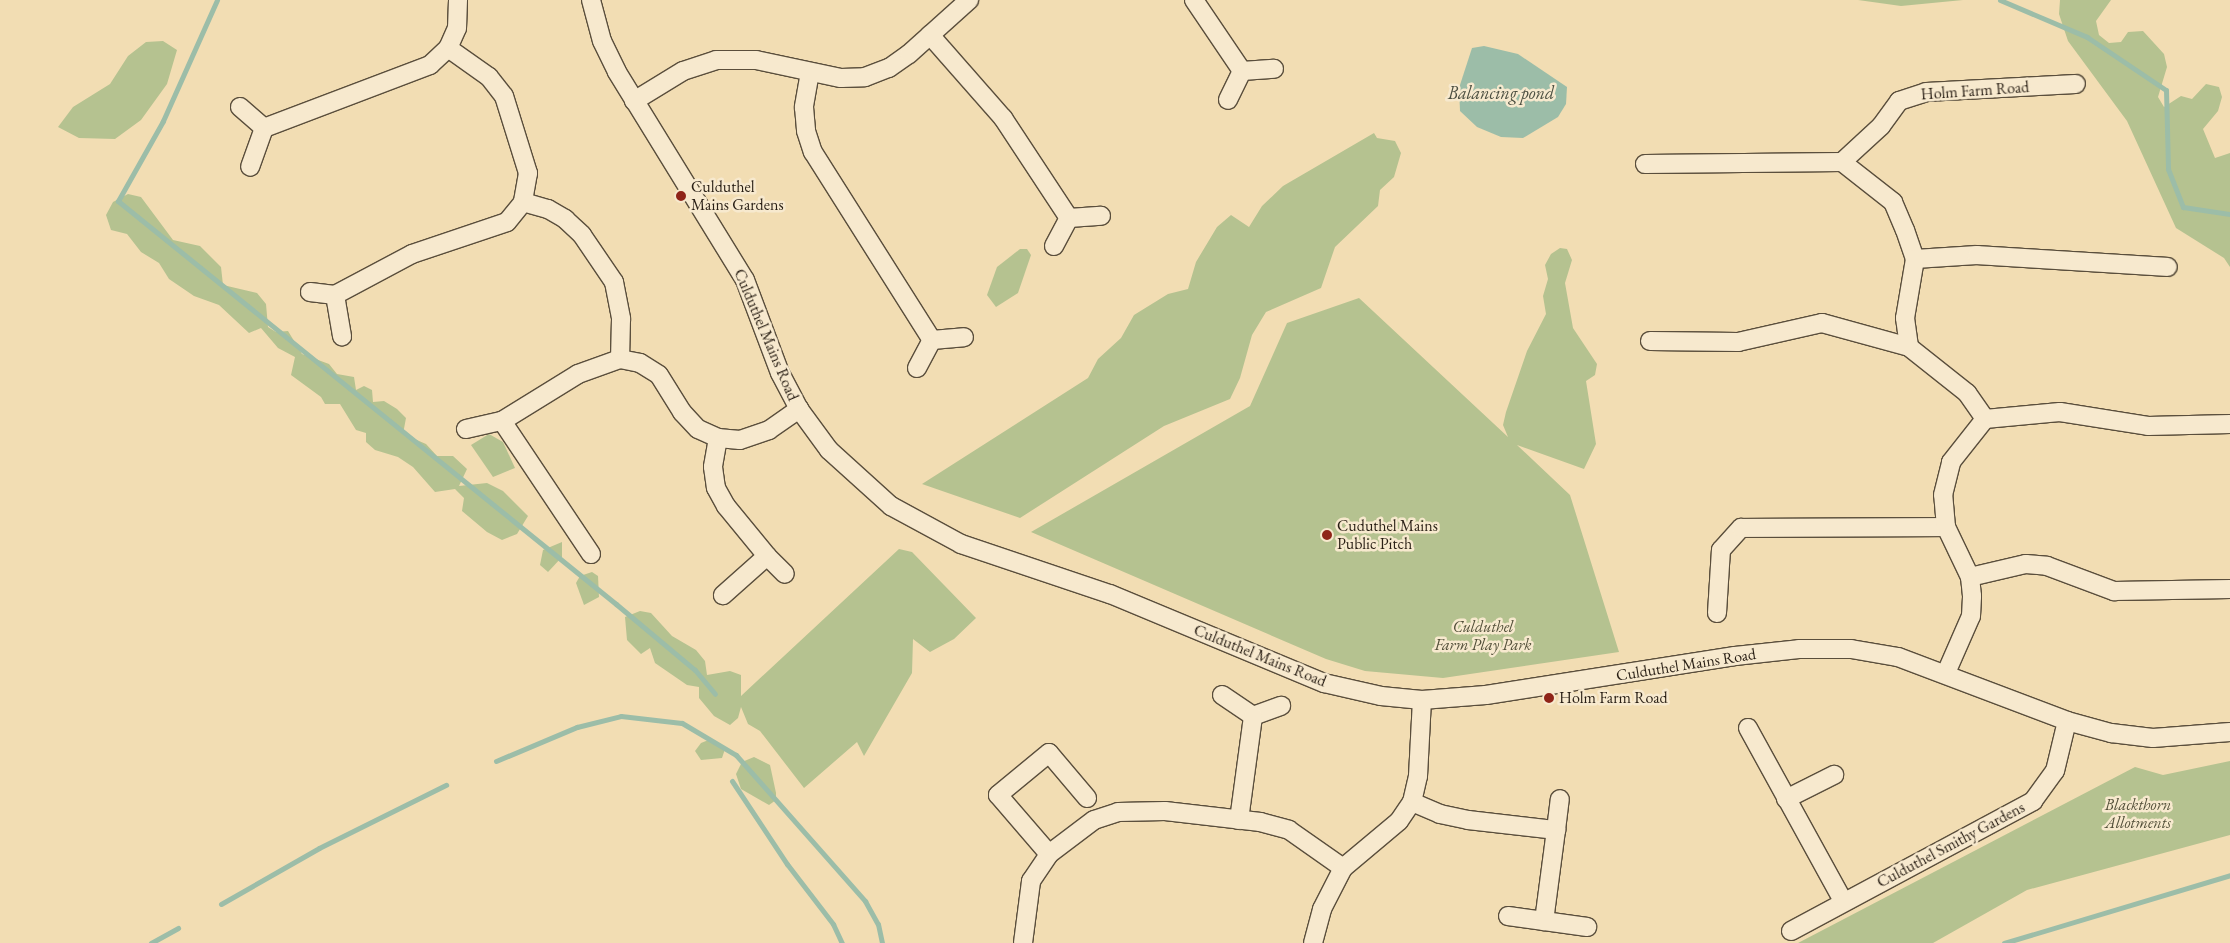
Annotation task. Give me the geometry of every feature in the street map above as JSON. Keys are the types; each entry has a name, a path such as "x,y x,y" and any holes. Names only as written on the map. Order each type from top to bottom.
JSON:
{"street":[{"path":"250,167 264,128 430,65 448,48 457,28 458,0"},
{"name":"Culduthel Mains Road","path":"591,0 602,42 634,101 745,280 780,373 799,409 829,450 892,506 961,544 1110,594 1324,683 1381,696 1422,700 1547,687 1799,649 1851,649 1898,657 1946,673 2067,722 2153,738 2230,732"},
{"path":"634,101 683,72 716,60 756,60 810,72 865,77 889,68 969,0"},
{"path":"1194,0 1242,71"},
{"path":"930,35 1003,118 1069,218"},
{"path":"310,292 335,295 412,254 507,222 523,202 528,173 504,96 489,77 448,48"},
{"path":"1242,71 1274,69"},
{"path":"1228,100 1242,71"},
{"path":"810,72 804,107 806,131 813,152 932,340"},
{"name":"Holm Farm Road","path":"1842,162 1881,126 1899,100 1926,92 2076,84"},
{"path":"240,107 264,128"},
{"path":"1645,164 1842,162 1892,202 1916,259 1905,318 1909,347"},
{"path":"523,202 566,219 582,234 614,282 621,319 620,359"},
{"path":"1069,218 1101,216"},
{"path":"1054,246 1069,218"},
{"path":"1916,259 1977,255 2168,267"},
{"path":"335,295 342,336"},
{"path":"1650,341 1738,342 1822,322 1909,347 1967,393 1985,419"},
{"path":"932,340 964,337"},
{"path":"917,368 932,340"},
{"path":"466,429 502,420 578,374 620,359 640,363 660,375 682,412 698,429 718,438 740,440 769,430 799,409"},
{"path":"1946,673 1971,616 1970,577 1946,527 1943,495 1952,462 1985,419 2060,412 2148,426 2230,424"},
{"path":"502,420 590,554"},
{"path":"718,438 713,467 716,488 726,506 767,556 785,574"},
{"path":"1717,613 1721,550 1741,528 1946,527"},
{"path":"723,596 767,556"},
{"path":"1970,577 2026,564 2047,566 2114,591 2230,589"},
{"path":"1222,695 1253,716"},
{"path":"1313,943 1322,909 1343,868 1399,822 1412,802 1418,776 1422,700"},
{"path":"1253,716 1281,706"},
{"path":"1239,820 1253,716"},
{"name":"Culduthel Smithy Gardens","path":"1792,930 2033,801 2055,771 2067,722"},
{"path":"1748,728 1843,901"},
{"path":"1049,854 998,795 1049,753 1087,798"},
{"path":"1786,799 1834,774"},
{"path":"1544,921 1560,799"},
{"path":"1412,802 1468,820 1556,830"},
{"path":"1023,943 1032,881 1049,854 1094,820 1118,812 1165,811 1239,820 1289,830 1343,868"},
{"path":"1508,916 1587,927"}],"green space":[{"path":"1858,0 1963,0 1901,6"},
{"path":"2060,0 2111,0 2096,21 2099,35 2109,43 2121,42 2128,32 2143,31 2164,54 2167,67 2158,97 2164,107 2181,96 2192,99 2206,84 2219,87 2222,97 2218,111 2203,129 2215,158 2230,153 2230,267 2224,258 2176,228 2127,121 2068,41 2059,14"},
{"path":"163,41 177,50 167,84 141,120 115,139 79,138 58,127 73,107 110,84 128,56 146,42"},
{"path":"1374,133 1377,138 1395,141 1401,153 1394,177 1380,190 1378,206 1335,247 1321,288 1266,312 1252,335 1240,378 1230,399 1164,426 1020,518 922,484 1088,378 1098,359 1121,338 1134,315 1168,294 1188,289 1196,262 1217,227 1231,215 1249,227 1262,206 1283,186"},
{"path":"128,194 141,197 173,240 200,246 221,267 223,285 257,293 266,304 268,327 276,332 288,331 302,354 329,364 337,374 354,377 356,390 364,386 372,390 373,402 384,401 397,409 406,418 403,434 426,444 437,456 453,456 467,469 459,486 487,483 503,491 528,516 517,534 502,540 487,532 462,511 464,498 455,489 435,492 413,467 398,457 375,450 366,442 366,433 356,430 340,404 325,404 321,397 291,375 295,357 278,348 261,328 249,333 219,305 194,296 169,279 159,263 141,252 127,234 111,230 106,215 113,202"},
{"name":"Culduthel Farm Play Park","path":"1560,248 1567,249 1572,260 1565,283 1573,328 1597,364 1595,375 1586,381 1596,444 1584,469 1517,445 1570,495 1619,652 1443,678 1365,671 1326,659 1031,532 1250,406 1287,323 1359,298 1508,437 1503,425 1506,412 1527,351 1546,314 1543,296 1548,279 1545,265 1551,254"},
{"path":"1020,249 1027,249 1031,255 1018,293 996,307 987,295 997,267"},
{"path":"489,434 503,442 515,468 493,477 471,445"},
{"path":"562,542 562,557 548,572 540,565 543,550"},
{"path":"899,549 912,552 976,618 954,639 930,652 913,639 912,673 864,756 857,742 804,788 760,731 748,724 741,707 738,718 730,725 714,716 699,698 699,687 687,685 655,663 650,648 641,654 627,640 625,617 640,611 651,613 672,636 696,650 705,661 707,675 730,671 741,675 741,696"},
{"path":"592,572 598,576 599,597 584,605 576,583 580,576"},
{"path":"711,739 725,749 722,758 701,760 695,751 701,743"},
{"path":"754,757 770,765 776,800 769,805 741,789 736,774 742,762"},
{"name":"Blackthorn Allotments","path":"2230,761 2230,835 2027,890 1933,943 1798,943 2135,767 2163,775"}],"water":[{"name":"Balancing pond","path":"1484,46 1518,54 1567,87 1566,104 1558,117 1523,138 1501,137 1477,127 1460,111 1459,88 1472,48"}],"waterway":[{"path":"217,0 163,121 118,201 616,604 695,670 715,694"},
{"path":"2000,0 2087,37 2166,90 2168,169 2183,207 2230,214"},
{"path":"496,761 577,727 621,716 682,723 736,755 865,901 878,924 882,943"},
{"path":"732,781 787,864 833,924 842,943"},
{"path":"221,904 319,848 446,785"},
{"path":"2004,943 2230,875"},
{"path":"151,943 178,928"}],"place":[{"name":"Culduthel Mains Gardens","path":"681,196"},
{"name":"Cuduthel Mains Public Pitch","path":"1327,535"},
{"name":"Holm Farm Road","path":"1549,698"}]}
